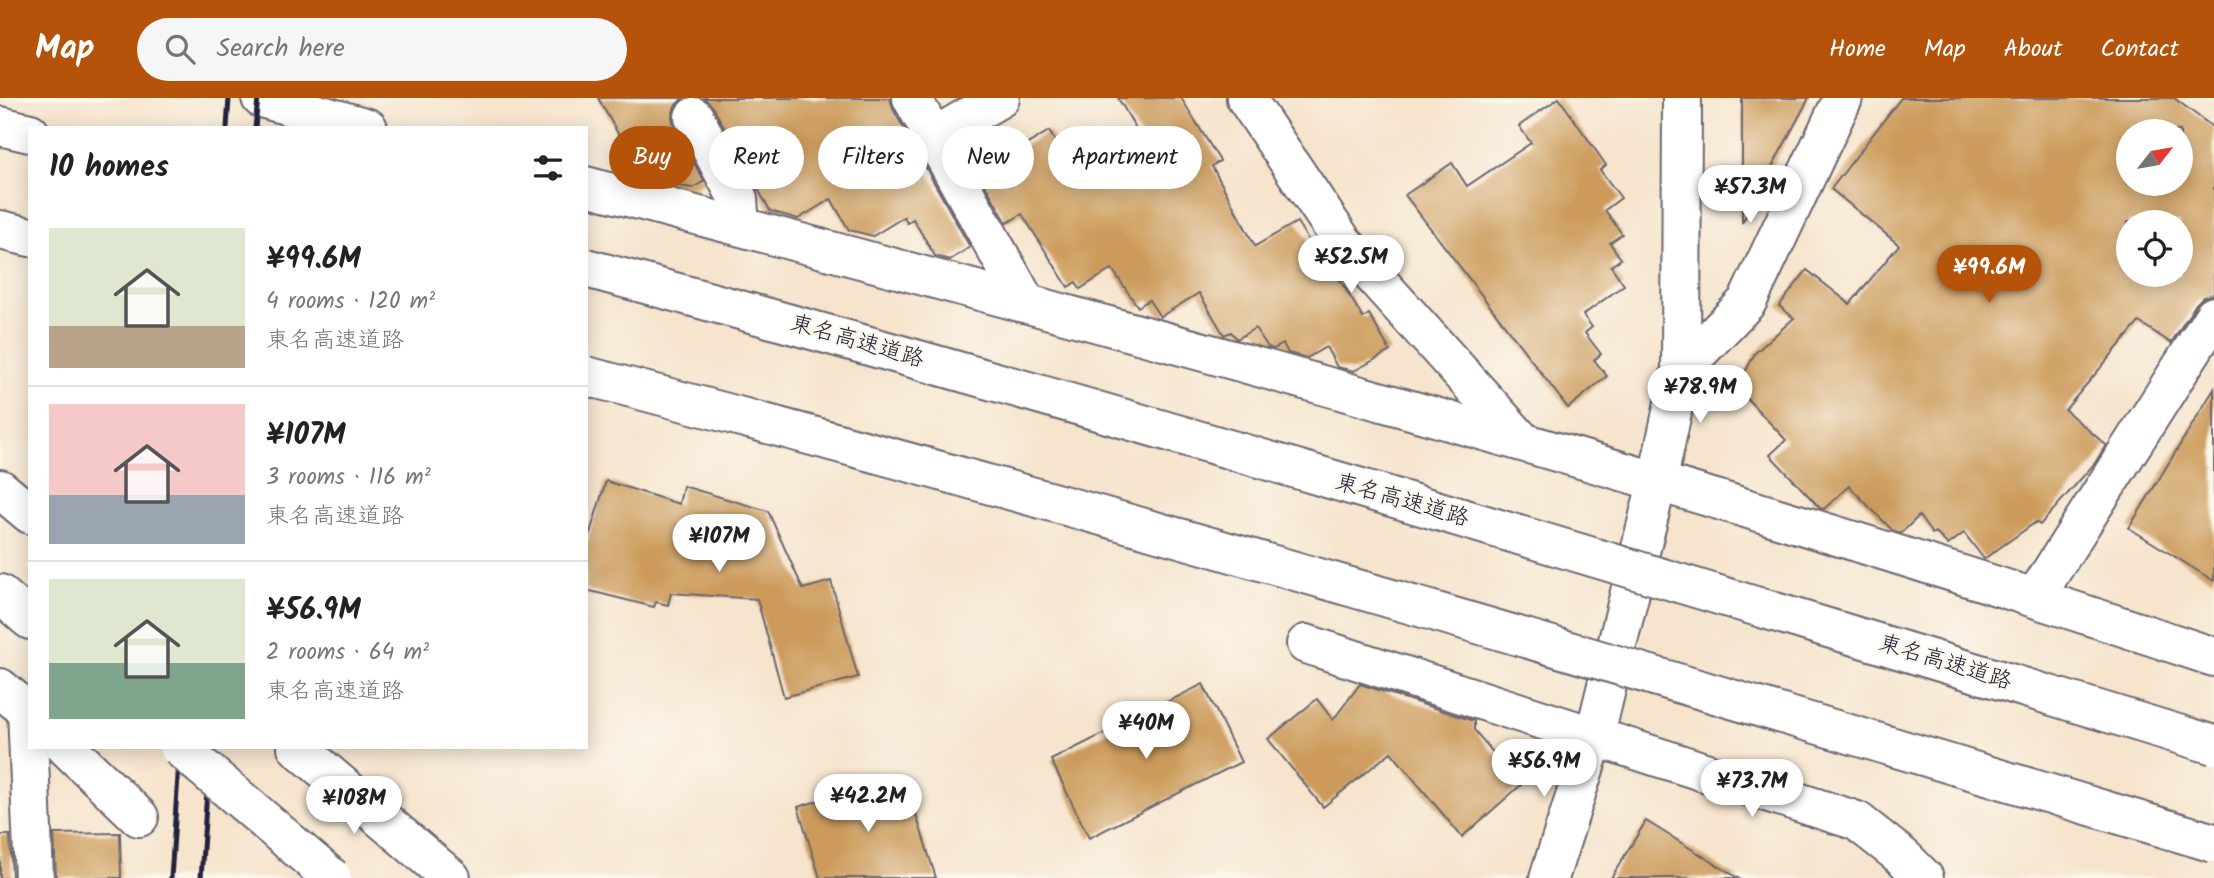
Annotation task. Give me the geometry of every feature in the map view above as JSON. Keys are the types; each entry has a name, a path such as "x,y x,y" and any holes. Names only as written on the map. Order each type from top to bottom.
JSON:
{"main road":[{"path":"261,98 321,122 352,126"},
{"path":"912,98 1025,301"},
{"path":"934,137 1000,98"},
{"path":"1246,98 1342,241 1522,441"},
{"path":"1549,878 1594,738 1657,483 1681,370 1682,98"},
{"path":"1681,370 1747,302 1843,98"},
{"path":"694,117 738,199 740,226"},
{"path":"0,126 28,133"},
{"path":"588,187 1025,301 1522,441 2035,597 2214,657"},
{"path":"0,230 28,237"},
{"name":"東名高速道路","path":"588,269 869,344 1659,576 2214,745"},
{"path":"2035,597 2214,316"},
{"path":"588,377 846,444 1603,660 2214,843"},
{"path":"0,489 28,512"},
{"path":"0,594 28,618"},
{"path":"1306,645 1857,821 1904,858 1924,878"},
{"path":"19,704 34,878"},
{"path":"68,749 139,817"},
{"path":"181,749 332,878"},
{"path":"299,749 446,876"}],"building":[{"path":"598,98 683,98 675,106 672,116 674,126 614,126"},
{"path":"704,98 890,98 902,126 818,126 818,189 928,189 928,172 970,247 950,260 935,256 913,219 907,223 904,217 873,236 849,230 831,199 798,219 770,211 758,189 804,189 804,126 723,126 713,107"},
{"path":"1118,98 1181,98 1198,126 1135,126"},
{"path":"1559,98 1606,165 1600,170 1621,198 1605,210 1622,234 1610,243 1621,259 1611,266 1624,285 1583,315 1592,327 1585,333 1601,354 1594,360 1607,376 1568,408 1405,195 1452,163 1467,186 1531,143 1519,126"},
{"path":"1742,98 1809,98 1742,223"},
{"path":"1901,98 2174,98 2214,128 2214,294 2203,297 2196,304 2171,343 2139,322 2065,410 2106,445 2095,463 2040,525 2036,522 1984,559 1964,533 1948,545 1935,532 1932,534 1919,516 1901,533 1892,530 1849,486 1824,509 1820,508 1770,455 1786,440 1737,388 1755,353 1794,318 1779,306 1807,270 1850,304 1899,245 1831,189"},
{"path":"1048,132 1048,189 1202,189 1202,132 1220,161 1212,166 1255,246 1297,222 1312,246 1320,248 1326,256 1363,318 1369,314 1390,351 1354,371 1337,367 1326,347 1307,358 1288,353 1283,344 1274,349 1268,347 1255,328 1237,339 1231,332 1224,335 1199,293 1160,317 1149,300 1138,307 1112,269 1080,289 1076,282 1068,287 1022,214 1007,223 988,189 1034,189 1034,140"},
{"path":"695,165 704,181 695,187"},
{"path":"2214,389 2214,581 2129,528"},
{"path":"606,481 679,504 683,486 768,511 803,589 831,581 858,677 784,697 757,599 671,593 668,605 656,602 654,607 588,590 588,540"},
{"path":"1203,684 1241,762 1089,838 1051,760"},
{"path":"1360,684 1474,721 1474,730 1521,785 1462,837 1391,752 1323,807 1268,739 1317,699 1333,720"},
{"path":"892,778 907,786 936,878 820,878 798,807"},
{"path":"1646,821 1738,878 1611,878"},
{"path":"120,833 121,878 56,878 54,834"},
{"path":"0,835 10,835 12,878 0,878"}],"railway":[{"path":"227,126 229,98"},
{"path":"255,126 258,98"},
{"path":"171,878 180,749"},
{"path":"201,878 210,749"}]}
